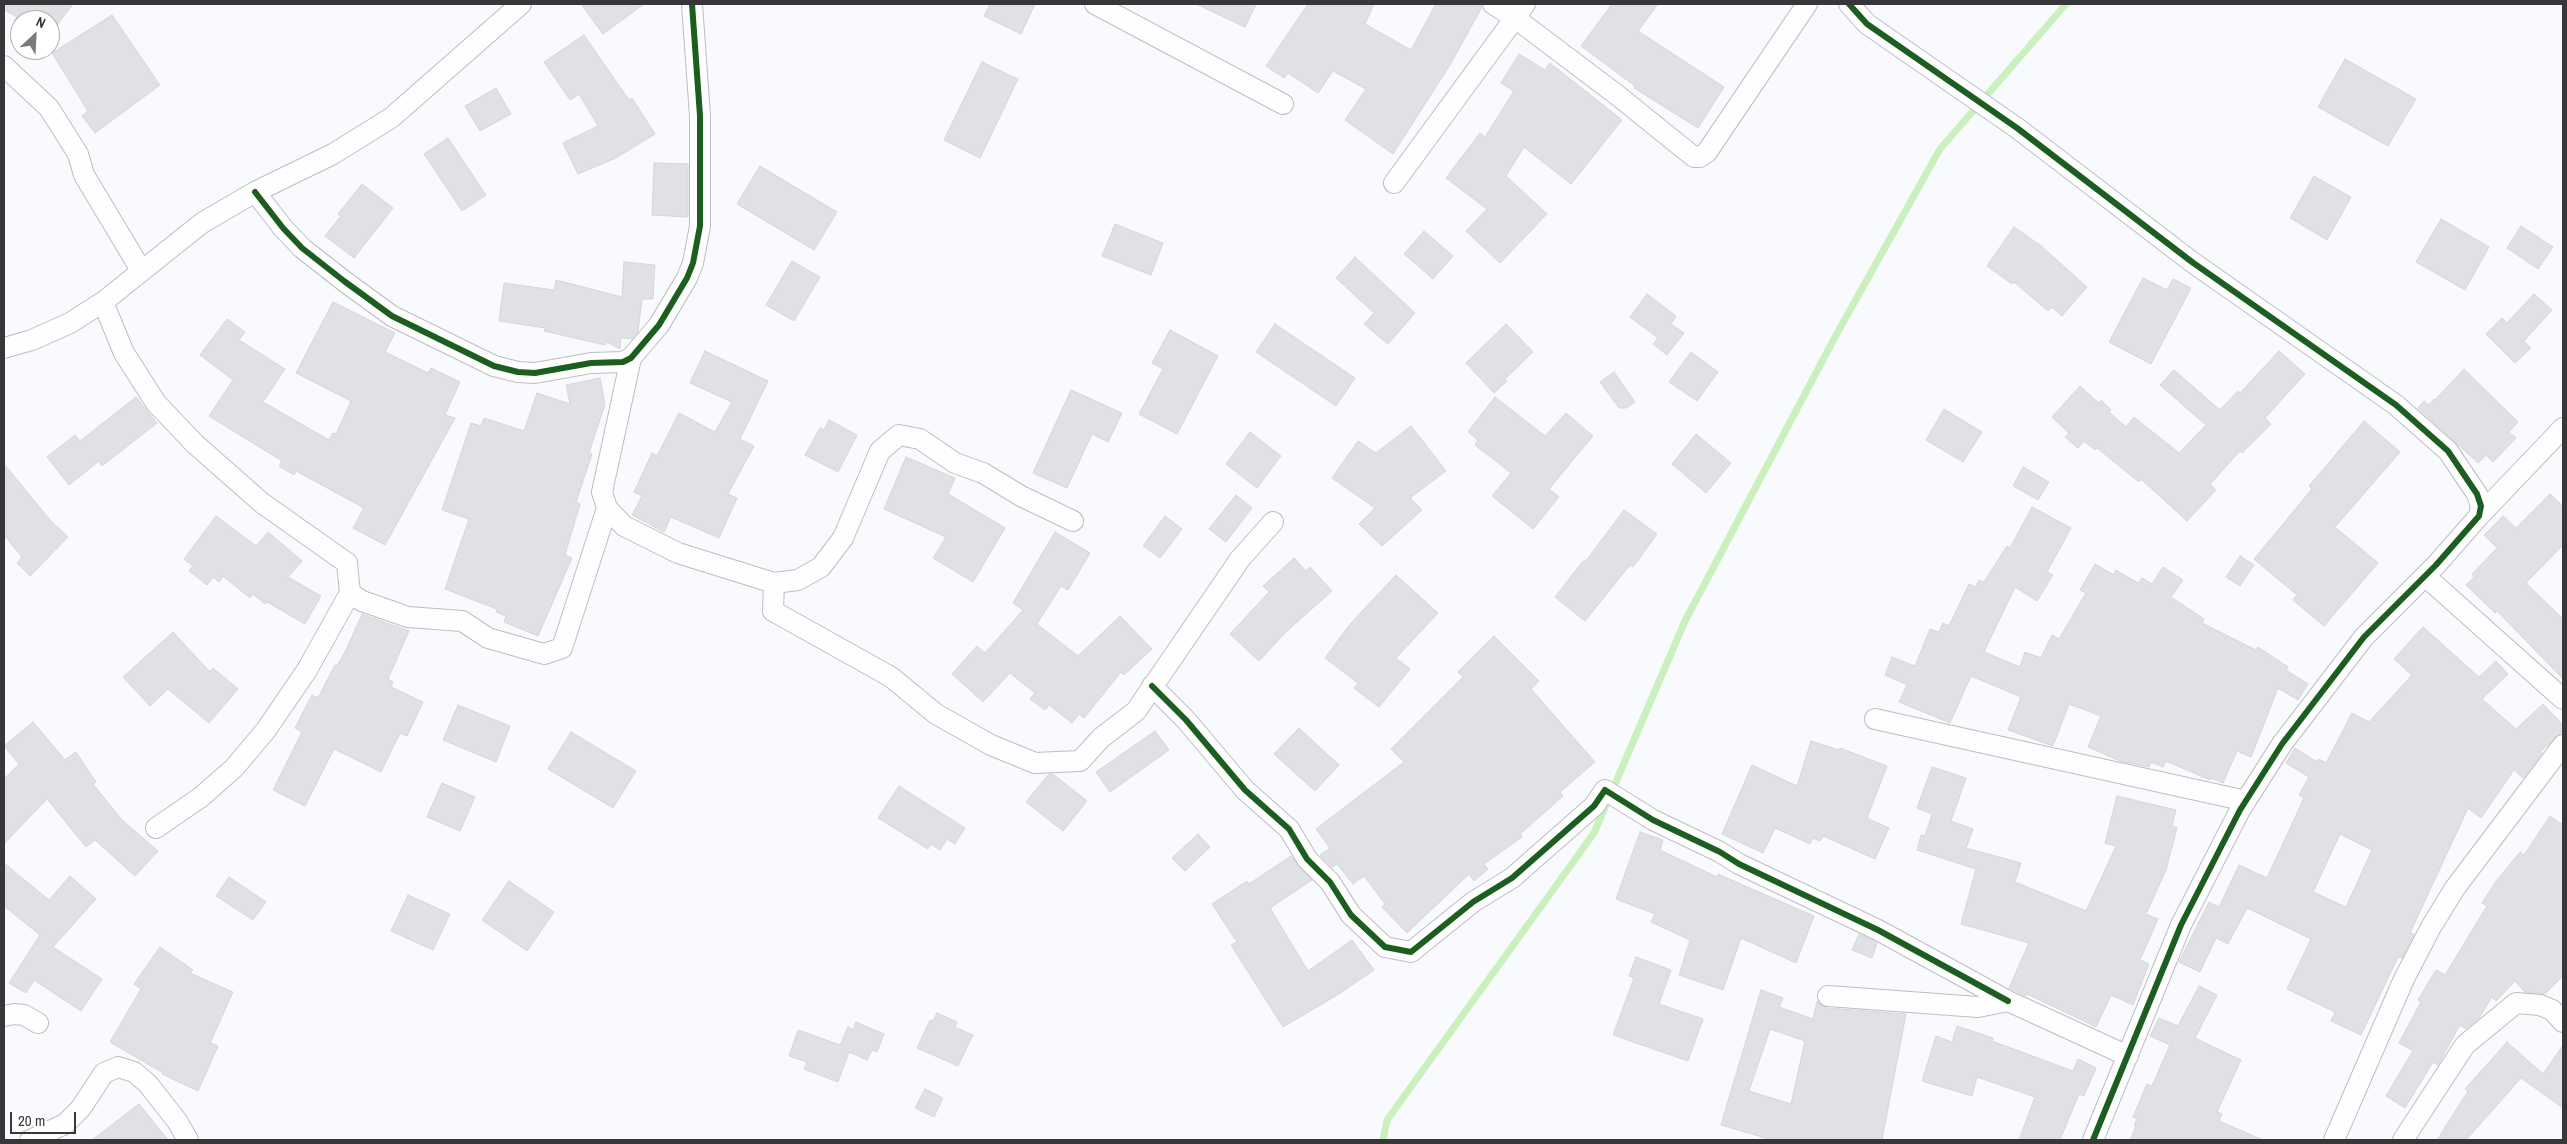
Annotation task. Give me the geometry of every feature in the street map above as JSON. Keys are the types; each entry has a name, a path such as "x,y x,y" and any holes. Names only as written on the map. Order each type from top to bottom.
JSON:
{"street":[{"path":"4,348 32,340 70,323 103,302 202,223 255,192 333,154 391,118 521,4"},
{"path":"255,192 283,228 302,248 352,287 392,316 494,366 518,372 535,373 591,363 623,362 631,358 659,325 687,278 693,263 700,226 700,116 692,4"},
{"path":"1095,4 1283,104"},
{"path":"1493,4 1520,11 1617,95 1694,157 1700,157 1707,152 1807,4"},
{"path":"1849,4 1867,24 2017,128 2192,262 2396,405 2448,451 2477,494 2481,506 2478,516"},
{"path":"1394,183 1520,11"},
{"path":"4,66 54,116 78,154 84,175 141,270"},
{"path":"103,302 124,353 156,403 195,444 262,503 347,563 350,593 307,670 266,730 234,768 202,797 156,828"},
{"path":"631,358 602,492 607,508 624,526 678,554 774,584 798,580 820,567 843,538 880,451 899,435 920,439 955,463 983,473 1021,496 1073,520"},
{"path":"2093,1140 2181,925 2246,801 2282,744 2364,637 2425,576 2478,516 2563,428"},
{"path":"350,593 362,601 408,617 462,621 488,638 544,654 562,648 607,508"},
{"path":"774,584 773,611 890,678 936,714 991,745 1035,763 1080,761 1101,738 1136,711 1240,559 1273,522"},
{"path":"2425,576 2563,699"},
{"path":"1152,686 1186,720 1245,790 1290,829 1307,859 1330,882 1351,915 1385,947 1411,952 1473,902 1512,878 1594,806 1604,790 1653,820 1720,852 1739,864 1878,930 2008,1000 2128,1056"},
{"path":"1875,719 2246,801"},
{"path":"2334,1140 2404,979 2431,927 2455,888 2563,744"},
{"path":"1828,996 1978,1007 2008,1000"},
{"path":"2403,1140 2465,1045 2516,1004 2540,1005 2552,1010 2563,1022"},
{"path":"4,1016 14,1014 24,1016 38,1023"},
{"path":"30,1140 65,1124 81,1108 104,1073 118,1067 134,1072 148,1084 177,1121 188,1140"}],"building":[{"path":"4,4 73,4 60,21 60,10 10,10 10,13 4,10"},
{"path":"581,4 644,4 603,34"},
{"path":"990,4 1035,4 1021,34 984,16"},
{"path":"1196,4 1256,4 1245,27"},
{"path":"1308,4 1374,4 1365,24 1411,50 1436,4 1481,4 1482,7 1450,65 1393,154 1345,120 1366,89 1333,71 1318,93 1288,73 1284,78 1266,66"},
{"path":"1612,4 1658,4 1638,31 1724,87 1698,128 1634,88 1635,86 1581,46"},
{"path":"112,15 160,85 95,133 82,116 88,111 56,60 60,60 60,48"},
{"path":"584,35 629,100 632,98 655,134 616,158 578,174 563,143 598,126 579,94 570,100 544,62"},
{"path":"1519,54 1545,70 1550,63 1622,120 1571,184 1524,147 1506,176 1547,214 1500,263 1466,231 1487,209 1446,178 1480,133 1485,137 1514,91 1501,83"},
{"path":"2345,59 2416,99 2388,146 2318,107"},
{"path":"982,62 1018,79 980,158 944,140"},
{"path":"496,88 511,114 480,131 465,106"},
{"path":"448,138 486,195 462,211 424,154"},
{"path":"654,163 688,164 688,217 652,215"},
{"path":"760,166 837,212 814,250 737,204"},
{"path":"2314,176 2351,197 2327,240 2290,218"},
{"path":"362,184 393,208 354,258 325,236 341,216 338,214"},
{"path":"2441,219 2489,247 2465,290 2416,262"},
{"path":"1115,224 1163,243 1151,275 1102,256"},
{"path":"2521,226 2553,247 2538,269 2507,248"},
{"path":"2014,227 2040,245 2087,287 2062,316 2052,307 2048,311 2014,282 2012,284 1987,266"},
{"path":"1424,231 1453,256 1433,279 1404,254"},
{"path":"1355,257 1415,313 1388,344 1364,324 1374,313 1336,278"},
{"path":"792,261 820,277 794,321 766,305"},
{"path":"624,262 655,265 653,299 642,299 638,332 632,339 621,338 620,349 607,342 605,345 544,331 545,328 499,321 504,283 554,290 556,280 622,297"},
{"path":"2143,278 2167,290 2173,279 2191,288 2151,364 2109,342"},
{"path":"1647,294 1676,316 1671,324 1684,333 1667,355 1653,344 1658,338 1630,317"},
{"path":"2534,294 2552,310 2524,341 2531,348 2515,363 2486,334 2502,318 2507,323"},
{"path":"333,302 395,333 385,352 428,373 431,368 460,382 445,415 455,418 385,545 353,528 364,508 296,471 294,475 279,466 282,461 209,416 233,380 200,355 227,319 245,332 239,340 285,369 263,402 329,440 333,433 336,434 351,401 296,373"},
{"path":"1275,324 1355,378 1336,406 1256,352"},
{"path":"1506,324 1533,352 1505,379 1507,381 1494,393 1466,363"},
{"path":"1170,330 1218,356 1177,434 1139,414 1163,369 1152,363"},
{"path":"705,351 768,381 740,439 754,446 728,494 737,498 719,538 671,517 664,532 632,515 642,496 634,492 652,453 657,456 679,413 715,432 732,402 690,383"},
{"path":"2279,351 2305,374 2265,418 2271,424 2242,453 2240,451 2210,484 2216,490 2187,521 2141,479 2139,482 2097,448 2095,450 2084,441 2078,448 2065,437 2069,433 2052,417 2080,386 2099,403 2101,400 2111,410 2109,412 2126,427 2134,417 2179,453 2206,425 2160,385 2174,370 2220,410 2238,391 2240,393"},
{"path":"1691,352 1718,372 1697,401 1669,382"},
{"path":"2464,369 2518,422 2509,432 2516,438 2493,462 2486,455 2478,463 2418,408 2424,401 2429,405 2435,400"},
{"path":"1614,372 1635,402 1626,408 1619,408 1600,382"},
{"path":"600,378 605,404 589,453 592,454 576,502 580,504 565,555 572,558 538,636 504,622 506,616 496,612 497,609 445,589 469,519 442,510 471,423 481,426 484,418 524,431 537,393 570,404 566,385"},
{"path":"1071,390 1122,413 1108,442 1092,434 1067,488 1033,473"},
{"path":"136,397 157,423 102,466 99,461 69,485 47,457 75,435 80,441"},
{"path":"1495,397 1545,436 1566,413 1593,436 1549,489 1559,497 1533,529 1492,496 1511,473 1475,445 1478,440 1468,432"},
{"path":"1944,409 1982,432 1963,462 1926,440"},
{"path":"829,420 857,435 838,472 805,455 820,428 824,430"},
{"path":"2364,421 2400,452 2335,527 2378,563 2324,626 2293,600 2297,595 2254,559 2312,489 2309,486"},
{"path":"1411,426 1446,471 1410,498 1422,510 1382,546 1359,524 1375,508 1332,478 1358,441 1376,453"},
{"path":"1250,432 1281,456 1257,488 1226,464"},
{"path":"1696,434 1731,463 1706,493 1672,464"},
{"path":"906,457 955,478 948,494 1005,528 973,582 933,558 946,537 884,509"},
{"path":"4,464 51,521 68,537 30,576 17,563 22,557 4,535"},
{"path":"2023,467 2049,482 2038,500 2013,486"},
{"path":"2550,494 2563,506 2563,545 2526,583 2563,619 2563,679 2497,611 2495,613 2466,585 2474,577 2472,574 2497,548 2484,535 2503,516 2516,528"},
{"path":"1236,495 1252,508 1226,542 1209,529"},
{"path":"2032,507 2071,528 2047,572 2053,575 2037,601 2015,587 1984,652 2020,667 2025,652 2041,658 2052,635 2059,639 2086,593 2080,590 2095,564 2114,575 2116,570 2138,583 2142,578 2152,584 2163,567 2183,580 2171,597 2204,619 2202,623 2256,650 2258,647 2288,667 2286,670 2308,684 2298,700 2278,688 2251,757 2237,751 2223,783 2211,778 2210,780 2166,761 2163,767 2151,762 2149,767 2120,761 2088,747 2101,716 2069,704 2053,746 2008,730 2021,697 1971,676 1950,723 1899,702 1907,685 1885,675 1892,657 1915,666 1930,629 1939,632 1943,623 1949,626 1969,584 1975,587 1979,580 1984,582 2007,546 2010,548"},
{"path":"1624,510 1657,534 1633,567 1630,565 1585,621 1555,597 1583,561 1585,562"},
{"path":"216,516 256,546 268,532 302,561 288,577 321,596 305,624 267,602 265,604 253,594 250,598 223,576 219,582 213,577 207,585 189,571 193,566 184,559"},
{"path":"1165,516 1182,529 1160,558 1143,546"},
{"path":"1055,532 1090,553 1068,590 1061,586 1037,624 1078,656 1120,616 1152,649 1124,675 1121,672 1084,718 1079,714 1072,723 1049,705 1045,710 1030,699 1035,693 1010,673 983,702 952,674 977,646 985,653 1023,610 1013,603"},
{"path":"2240,556 2254,565 2240,586 2226,577"},
{"path":"1294,558 1306,571 1310,567 1332,591 1287,631 1259,661 1230,634 1269,592 1263,586"},
{"path":"1396,575 1438,613 1396,658 1410,669 1379,707 1354,688 1358,683 1325,658 1351,623"},
{"path":"362,614 409,631 388,679 393,682 391,687 423,702 407,736 400,733 381,772 334,749 305,806 273,790 302,732 295,728 312,695 318,698 335,665 337,666"},
{"path":"2423,627 2479,677 2496,661 2508,674 2482,699 2516,729 2543,704 2563,725 2563,731 2540,752 2542,753 2523,778 2514,770 2481,818 2468,808 2410,933 2414,934 2402,958 2398,957 2361,1035 2331,1021 2335,1012 2287,989 2311,939 2247,908 2228,944 2216,938 2200,972 2179,962 2209,902 2219,907 2239,865 2267,878 2304,798 2299,795 2309,777 2286,763 2295,748 2317,762 2318,759 2326,763 2352,713 2369,722 2412,675 2394,659","holes":["2340,834 2372,850 2346,907 2313,892"]},
{"path":"173,632 210,672 213,668 238,689 209,723 168,689 150,706 123,677"},
{"path":"1494,636 1539,681 1531,689 1595,762 1560,792 1563,796 1520,834 1522,837 1484,864 1488,869 1474,881 1469,874 1407,933 1382,907 1385,904 1364,876 1353,884 1337,864 1332,867 1320,855 1330,848 1316,829 1404,762 1391,749 1463,677 1458,672"},
{"path":"458,705 510,726 496,762 443,740"},
{"path":"33,722 65,760 76,752 96,782 93,784 122,820 158,851 135,876 95,840 86,847 47,799 4,844 4,779 19,764 4,746"},
{"path":"1299,728 1339,765 1315,791 1274,754"},
{"path":"1155,731 1169,750 1110,792 1096,772"},
{"path":"571,732 636,771 613,808 548,769"},
{"path":"1811,741 1839,750 1840,748 1887,766 1867,818 1889,828 1875,859 1823,836 1820,841 1813,838 1810,844 1775,828 1763,853 1722,834 1752,765 1797,786"},
{"path":"1932,767 1966,778 1951,821 1973,829 1966,848 2021,863 2015,882 2086,911 2116,846 2105,843 2117,796 2176,810 2172,826 2177,828 2166,870 2146,914 2158,919 2140,960 2149,964 2133,1005 2111,995 2096,1027 2027,994 2026,996 2009,988 2029,943 1961,924 1976,869 1917,850 1921,835 1925,836 1932,814 1917,808"},
{"path":"1049,774 1053,774 1087,801 1063,831 1026,802"},
{"path":"442,783 475,797 460,831 427,817"},
{"path":"899,786 965,828 955,844 947,839 940,850 931,844 928,849 878,818"},
{"path":"2550,816 2563,825 2563,976 2545,994 2525,992 2515,981 2496,1001 2492,997 2479,1018 2466,1029 2460,1025 2438,1065 2433,1062 2405,1108 2386,1096 2413,1051 2399,1043 2421,1002 2418,1000 2436,970 2445,975 2487,906 2482,903 2497,880 2520,852 2524,855"},
{"path":"1640,832 1663,840 1660,850 1717,877 1718,874 1814,916 1796,963 1741,938 1723,990 1679,975 1690,940 1651,922 1655,914 1616,899"},
{"path":"1198,834 1210,847 1185,871 1172,858"},
{"path":"1291,856 1312,880 1270,908 1308,971 1352,940 1374,970 1339,994 1283,1027 1231,945 1237,942 1212,904 1247,881 1249,884"},
{"path":"4,863 49,900 70,876 96,899 53,947 102,979 81,1011 34,980 26,993 9,983 40,935 4,906"},
{"path":"229,877 266,902 253,920 216,896"},
{"path":"509,881 554,912 527,951 482,920"},
{"path":"408,895 450,914 433,950 391,931"},
{"path":"1859,934 1877,943 1872,958 1852,950"},
{"path":"160,947 193,970 190,973 233,992 210,1043 218,1046 198,1091 162,1074 110,1042 141,989 134,984"},
{"path":"1636,957 1671,970 1659,1004 1703,1019 1688,1061 1613,1035 1634,978 1629,976"},
{"path":"2199,986 2217,995 2195,1038 2241,1060 2217,1112 2222,1114 2219,1121 2263,1140 2130,1140 2137,1119 2133,1117 2147,1084 2152,1086 2170,1045 2150,1036 2159,1018 2178,1026"},
{"path":"1761,990 1783,998 1779,1007 1813,1019 1817,1001 1827,1008 1906,1014 1882,1140 1772,1140 1721,1125","holes":["1770,1029 1805,1041 1791,1104 1749,1091"]},
{"path":"937,1013 957,1022 955,1027 973,1035 958,1066 917,1048 930,1020 933,1021"},
{"path":"856,1022 884,1034 877,1052 872,1050 867,1060 849,1052 838,1082 804,1069 807,1062 789,1056 798,1030 840,1045 848,1027 853,1030"},
{"path":"1957,1026 1993,1038 1992,1041 2073,1071 2078,1059 2096,1068 2084,1096 2079,1094 2060,1140 2019,1140 2035,1097 1977,1077 1972,1096 1922,1081 1936,1036 1952,1042"},
{"path":"2507,1042 2543,1074 2563,1045 2563,1108 2521,1078 2466,1140 2437,1140 2468,1091 2465,1089"},
{"path":"925,1089 943,1098 934,1117 915,1108"},
{"path":"139,1104 168,1140 92,1140"}],"waterway":[{"path":"1383,1140 1387,1120 1594,833 1685,621 1835,337 1940,149 2066,4"}],"cycle path":[{"path":"255,192 283,228 302,248 392,316 494,366 518,372 535,373 591,363 623,362 631,358 659,325 687,278 693,263 700,226 700,116 692,4"},
{"path":"1849,4 1867,24 2017,128 2192,262 2396,405 2448,451 2477,494 2481,506 2479,516 2436,565 2364,637 2282,744 2240,810 2181,925 2093,1140"},
{"path":"1152,686 1186,720 1245,790 1289,829 1307,859 1330,882 1351,915 1385,947 1411,952 1473,902 1512,878 1594,806 1605,790 1653,820 1720,852 1739,864 1878,930 2008,1001"}]}
